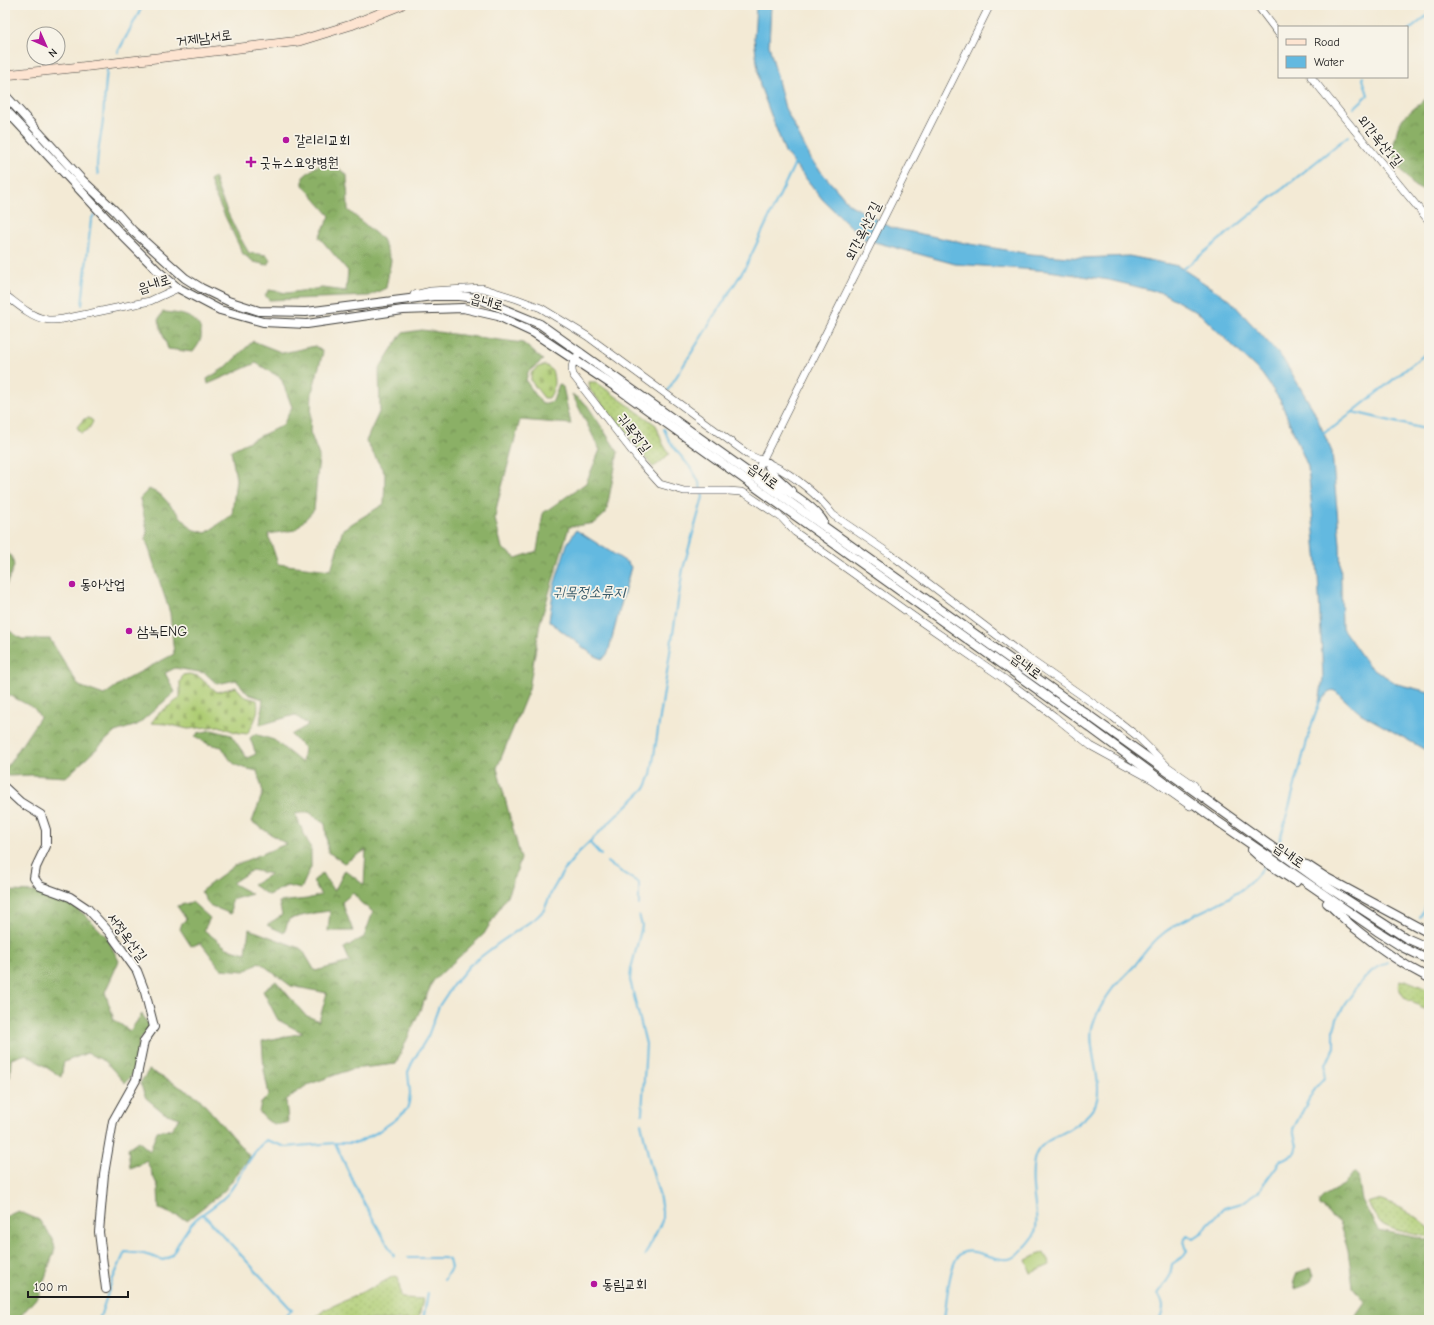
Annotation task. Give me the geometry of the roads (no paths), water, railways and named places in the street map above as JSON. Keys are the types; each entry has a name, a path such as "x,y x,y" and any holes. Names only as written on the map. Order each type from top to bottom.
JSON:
{"main road":[{"name":"거제남서로","path":"5,75 299,41 351,25 402,5"}],"street":[{"name":"외간옥산2길","path":"758,468 765,462 885,215 990,5"},
{"path":"1257,5 1278,33"},
{"name":"외간옥산1길","path":"1313,78 1429,221"},
{"name":"읍내로","path":"5,95 82,180 115,211 133,231 185,278 201,288 228,301 259,311 306,312 433,296 459,296 477,298 540,324 620,390 1220,823 1377,931 1404,948 1429,960"},
{"path":"5,108 143,257 178,288 185,278"},
{"name":"읍내로","path":"5,295 42,319 51,320 63,319 150,301 178,288 206,304 226,312 263,322 284,324 314,323 403,310 463,308 498,316 577,356 750,473 1329,888 1406,938 1429,948"},
{"path":"390,302 430,291 482,288 541,308 587,336 749,455 781,470 804,486 826,506 833,515 890,554 1005,643 1113,717 1136,736 1168,767 1194,785 1198,794"},
{"name":"귀목정길","path":"577,356 571,368 573,375 650,475 660,484 684,492 743,490 746,494 782,518 795,532 1012,685 1091,746 1153,780 1194,809 1220,823"},
{"path":"765,462 772,472 798,499"},
{"path":"750,473 771,482 798,499 822,518 828,528"},
{"name":"서정옥산길","path":"5,788 20,802 41,815 46,830 46,846 36,867 34,878 40,886 70,897 88,909 109,932 137,971 145,992 154,1027 144,1041 136,1080 113,1121 104,1174 99,1232 106,1289"},
{"path":"1220,823 1267,863 1335,909 1356,930 1391,956 1429,978"},
{"path":"1291,860 1307,865 1327,878 1429,933"}],"water":[{"path":"756,5 771,5 769,45 785,108 812,161 849,204 892,228 970,244 1030,254 1083,258 1129,256 1178,266 1230,300 1283,359 1313,409 1332,452 1340,544 1342,628 1368,665 1397,684 1429,692 1429,752 1360,713 1334,690 1328,693 1319,703 1323,678 1318,575 1308,467 1280,400 1262,374 1200,314 1163,293 1109,280 1049,271 955,264 864,239 823,200 785,152 760,86 754,38"},
{"name":"귀목정소류지","path":"576,530 628,563 631,567 608,653 603,659 593,655 549,621 554,586 567,544"}],"waterway":[{"path":"118,52 143,5"},
{"path":"1408,31 1429,14"},
{"path":"98,174 97,163 103,120 107,70"},
{"path":"1354,108 1368,95 1364,78"},
{"path":"1181,271 1348,136"},
{"path":"668,390 746,266 795,163"},
{"path":"82,305 91,220 94,215"},
{"path":"1322,433 1334,427 1429,351"},
{"path":"1353,412 1429,430"},
{"path":"664,429 675,449 696,476 701,489"},
{"path":"99,1320 112,1281 125,1252 144,1254 163,1260 170,1257 192,1223 226,1195 255,1152 266,1140 286,1147 335,1143 357,1143 376,1133 395,1120 407,1109 410,1093 408,1072 428,1036 439,1006 453,985 470,965 537,917 544,910 552,891 564,870 578,853 646,787 651,775 683,569 703,497 702,493"},
{"path":"1276,847 1280,840 1310,730 1320,701"},
{"path":"590,843 601,855"},
{"path":"607,862 639,883 639,905"},
{"path":"944,1320 950,1276 959,1255 964,1252 971,1252 1001,1259 1008,1259 1018,1255 1034,1235 1037,1223 1033,1182 1034,1160 1036,1154 1044,1144 1077,1124 1087,1116 1094,1107 1098,1090 1091,1037 1092,1028 1093,1023 1110,992 1135,965 1149,947 1165,932 1191,916 1232,896 1255,877 1265,865"},
{"path":"1420,917 1429,898"},
{"path":"639,915 642,926 631,969 630,980 646,1044 642,1114"},
{"path":"1159,1320 1163,1307 1162,1301 1158,1294 1170,1276 1172,1264 1184,1256 1187,1251 1184,1241 1187,1235 1194,1238 1203,1232 1208,1224 1224,1208 1242,1203 1258,1192 1281,1160 1294,1154 1297,1146 1293,1129 1315,1088 1324,1078 1326,1065 1334,1047 1334,1029 1337,1019 1345,1004 1360,983 1372,971 1387,962"},
{"path":"641,1123 662,1211 662,1221 645,1255"},
{"path":"335,1143 358,1192 394,1256"},
{"path":"203,1214 292,1310 280,1320"},
{"path":"408,1258 444,1258 449,1260 451,1268 444,1280"},
{"path":"423,1320 428,1293"}],"place":[{"name":"갈리리교회","path":"286,140"},
{"name":"굿뉴스요양병원","path":"251,162"},
{"name":"동아산업","path":"72,584"},
{"name":"삼녹ENG","path":"129,631"},
{"name":"동림교회","path":"594,1284"}]}
